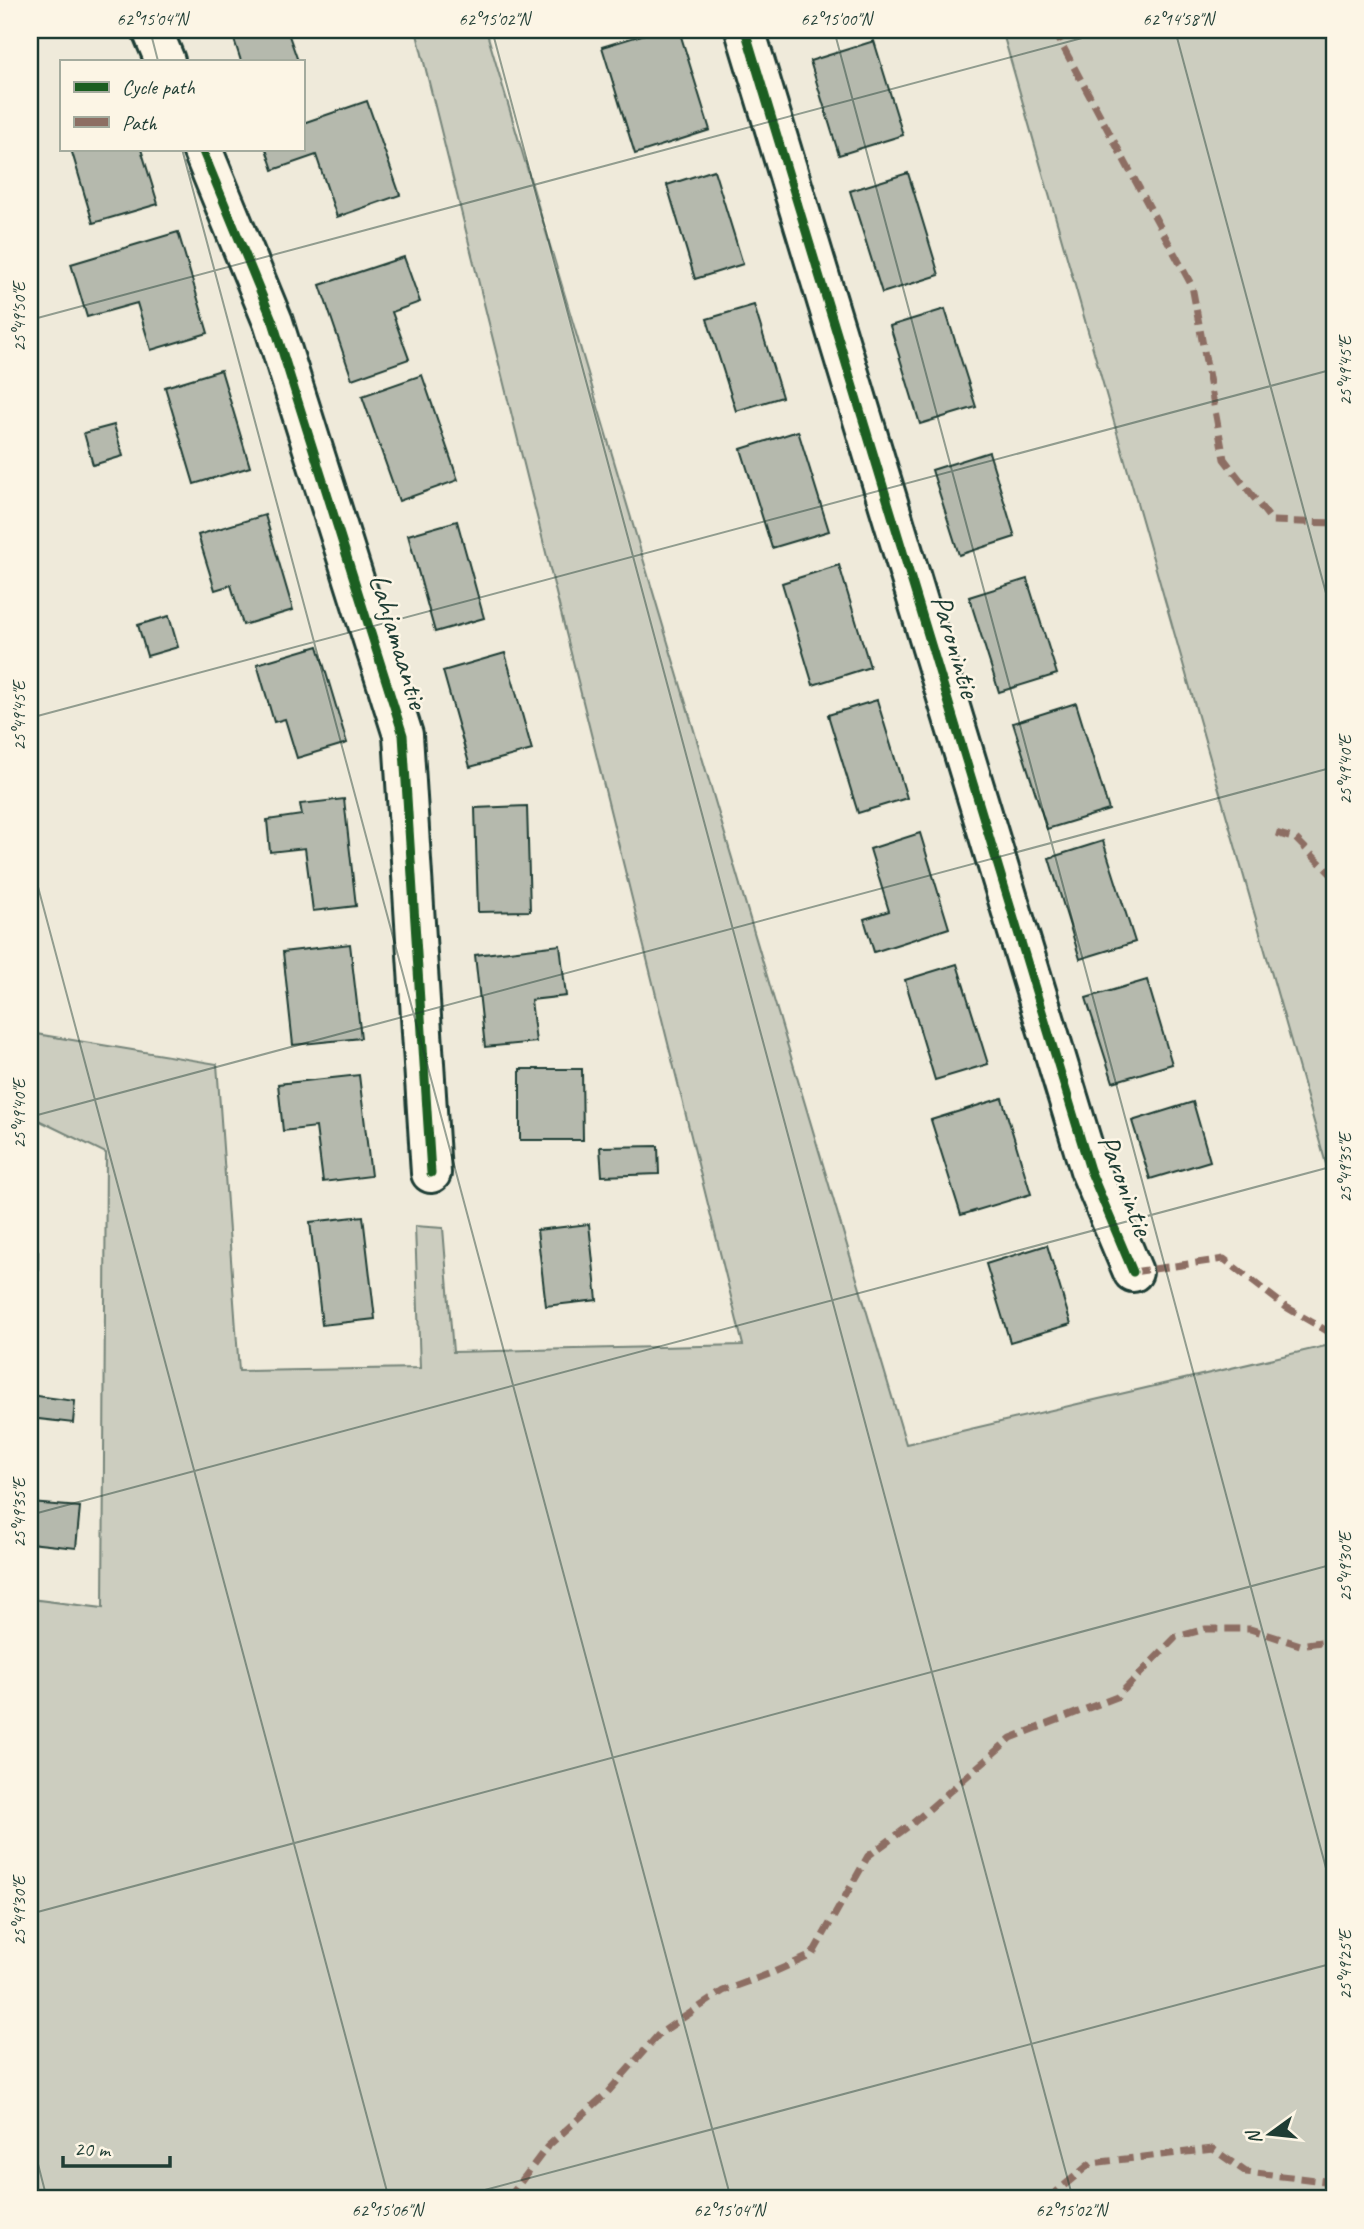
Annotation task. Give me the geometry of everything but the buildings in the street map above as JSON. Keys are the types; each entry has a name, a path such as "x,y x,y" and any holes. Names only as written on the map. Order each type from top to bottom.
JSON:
{"street":[{"path":"152,30 166,60"},
{"name":"Paronintie","path":"745,30 1090,1170 1133,1272"},
{"name":"Lahjamaantie","path":"202,150 273,322 403,735 431,1174"}],"shaded area":[{"path":"416,30 486,30 906,1444 1334,1344 1334,2199 30,2199 30,1599 103,1608 106,1153 30,1116 30,1033 217,1064 239,1371 420,1368 415,1226 443,1228 453,1352 743,1345"},
{"path":"1002,30 1334,30 1334,1192"}],"marked path":[{"path":"1054,30 1192,286 1224,459 1272,521 1334,523"},
{"path":"1276,833 1296,839 1334,877"},
{"path":"1133,1272 1224,1259 1286,1307 1334,1335"},
{"path":"508,2199 547,2147 607,2093 659,2034 723,1991 812,1955 868,1856 913,1823 1011,1738 1117,1697 1176,1637 1205,1629 1250,1629 1300,1645 1334,1640"},
{"path":"1048,2199 1091,2163 1213,2149 1246,2172 1334,2182"}],"cycle path":[{"path":"745,30 1090,1170 1133,1272"},
{"path":"202,150 273,322 403,735 431,1173"}]}
